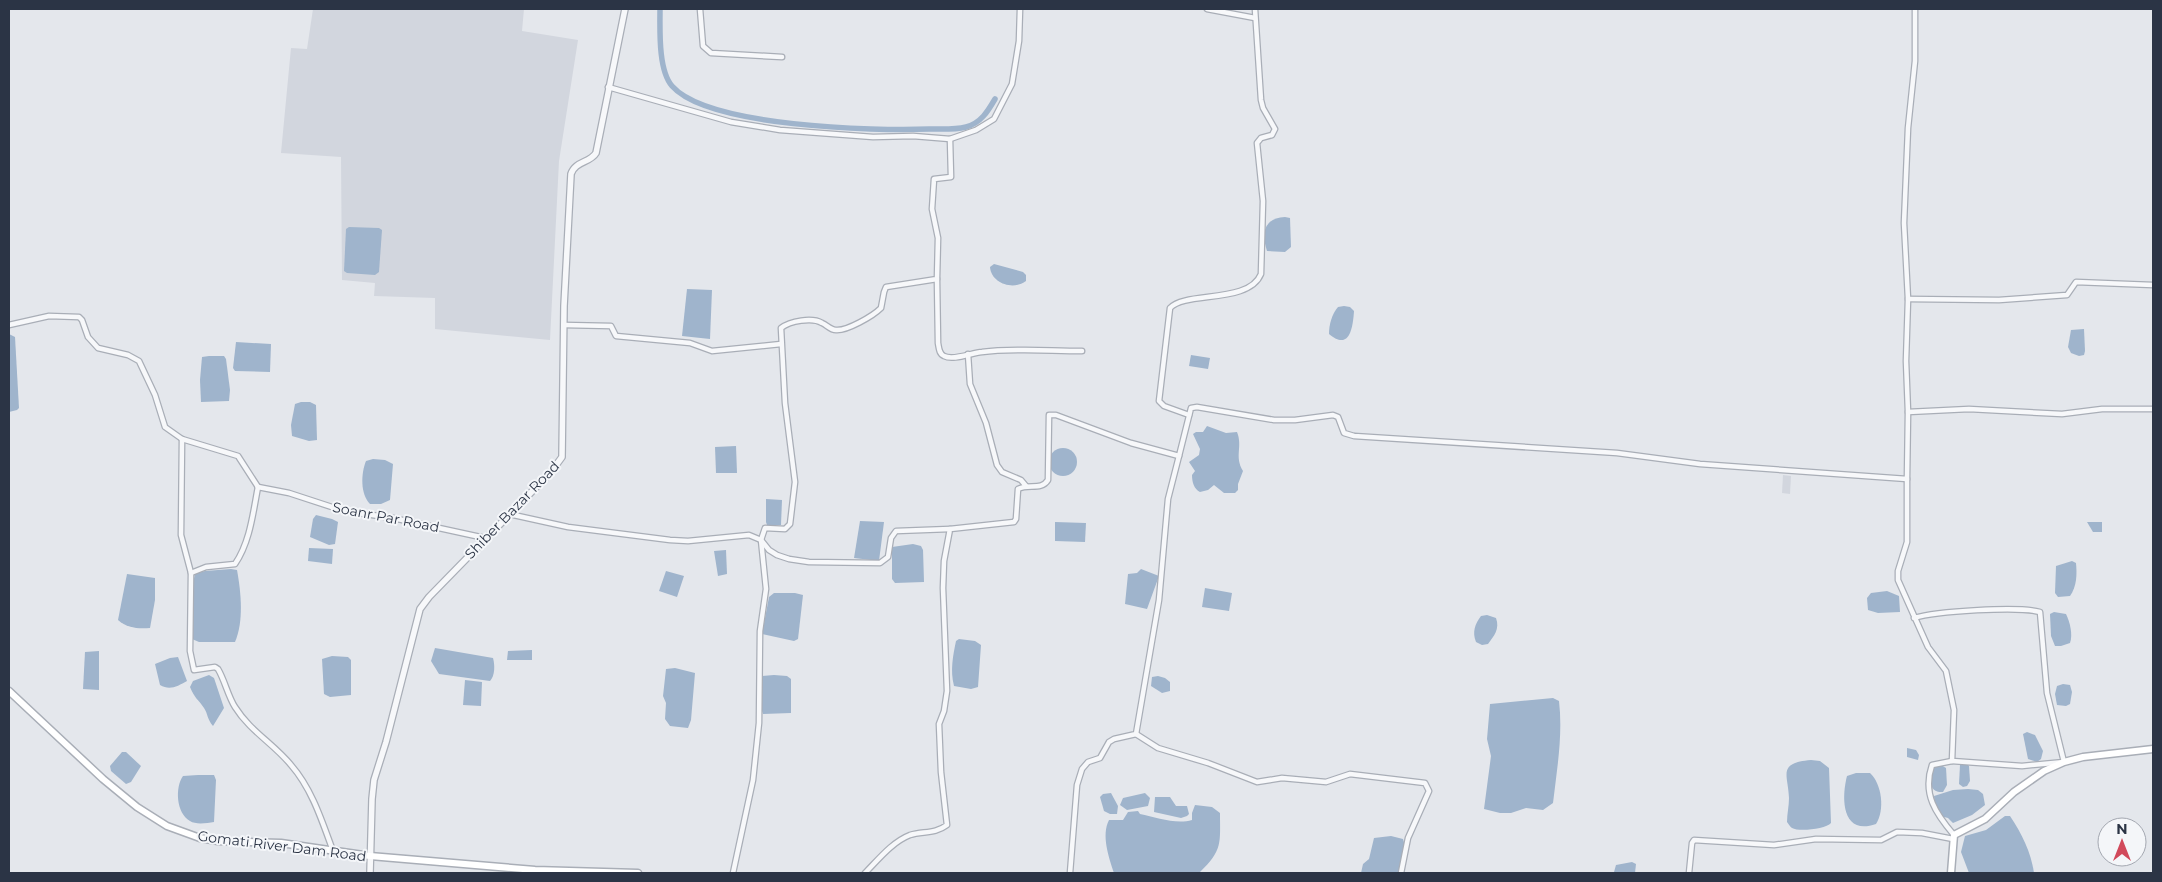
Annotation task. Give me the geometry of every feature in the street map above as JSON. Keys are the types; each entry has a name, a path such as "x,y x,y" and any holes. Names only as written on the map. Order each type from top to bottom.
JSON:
{"main road":[{"name":"Gomati River Dam Road","path":"9,691 137,807 167,826 183,833 218,841 281,843 370,856 535,870 638,873"},
{"path":"1951,873 1953,837 1985,819 2014,792 2044,772 2064,762 2083,757 2153,749"}],"street":[{"name":"Shiber Bazar Road","path":"370,873 374,780 386,742 418,614 429,597 551,472 562,457 564,326 571,174 577,165 592,158 596,153 625,9"},
{"path":"700,9 703,46 711,53 782,57"},
{"path":"608,87 730,122 780,130 873,137 913,136 950,139 976,130 994,119 1012,84 1019,41 1020,9"},
{"path":"1208,9 1255,18"},
{"path":"1189,415 1163,405 1159,400 1170,308 1174,303 1219,297 1253,285 1258,282 1261,274 1263,201 1258,143 1261,138 1272,135 1275,129 1261,100 1255,9"},
{"path":"1915,9 1915,61 1908,128 1904,223 1908,300 1906,361 1908,412 1907,542 1898,571 1898,580 1928,647 1946,671 1954,710 1952,761"},
{"path":"950,139 951,177 934,178 932,209 938,238 937,279 940,352 944,357 951,358 1005,350 1082,351"},
{"path":"733,873 753,780 759,723 760,631 766,590 761,540 765,528 785,529 791,521 794,482 781,328 784,325 812,321 821,322 832,330 844,329 882,308 886,287 937,279"},
{"path":"1908,300 1999,300 2067,295 2076,282 2153,285"},
{"path":"9,324 49,316 79,317 82,320 88,337 98,348 128,355 139,361 155,395 164,427 182,439 238,456 258,487 249,533 242,554 235,564 206,567 191,572"},
{"path":"564,326 610,326 616,336 690,343 712,351 781,344"},
{"path":"968,354 970,384 986,423 997,465 1002,472 1021,480 1026,486"},
{"path":"1136,734 1159,600 1168,499 1191,408 1196,407 1274,420 1333,415 1338,417 1344,433 1354,436 1617,453 1700,464 1907,479"},
{"path":"1908,412 1969,409 2062,414 2102,409 2153,409"},
{"path":"509,514 568,527 670,540 749,536 761,540 769,550 789,559 809,562 880,563 888,557 891,538 896,530 950,528 1014,522 1016,520 1016,494 1021,487 1040,486 1046,484 1048,480 1048,419 1051,415 1179,456"},
{"path":"182,439 181,536 191,572 190,651 194,670 215,667 218,669 234,706 243,719 256,734 290,764 302,779 318,810 333,851"},
{"name":"Soanr Par Road","path":"258,487 290,493 344,511 393,518 485,538"},
{"path":"865,873 892,845 910,835 935,832 947,825 941,772 939,724 944,711 947,691 942,588 944,561 950,528"},
{"path":"1914,618 1927,614 1992,610 2040,612 2047,693 2064,762 2022,766 1952,761 1932,765 1929,775 1932,807 1953,837"},
{"path":"1070,873 1077,784 1082,768 1088,762 1100,758 1109,742 1136,734 1158,748 1208,763 1258,782 1282,778 1326,782 1350,774 1424,783 1429,791 1408,838 1401,873"},
{"path":"1689,873 1692,843 1694,840 1774,845 1816,839 1881,840 1896,832 1953,837"}],"shaded area":[{"path":"313,9 524,9 522,31 578,40 559,161 550,340 435,329 435,298 374,296 375,283 342,280 341,157 281,153 291,48 307,49"},
{"path":"1783,475 1791,476 1790,494 1782,493"}],"water":[{"path":"1285,217 1290,218 1291,247 1285,252 1267,251 1264,238 1268,223"},
{"path":"349,227 379,228 382,230 379,272 375,275 347,273 344,271 346,229"},
{"path":"994,264 1023,272 1026,275 1026,281 1021,284 1009,285 998,281 991,273 990,267"},
{"path":"687,289 712,290 710,339 682,336"},
{"path":"1338,307 1350,307 1354,311 1349,335 1346,339 1342,340 1336,339 1329,334 1329,330 1331,319 1336,310"},
{"path":"2084,329 2085,351 2084,355 2079,356 2071,353 2068,347 2071,330"},
{"path":"9,334 15,337 19,408 9,412"},
{"path":"236,342 271,344 270,372 235,371 233,368"},
{"path":"1191,355 1210,358 1208,369 1189,366"},
{"path":"224,356 226,359 230,390 229,401 201,402 202,357"},
{"path":"310,402 316,405 317,440 309,441 292,436 291,425 295,404"},
{"path":"1207,426 1226,433 1237,432 1239,437 1239,461 1243,471 1238,484 1238,490 1235,493 1224,493 1214,485 1208,490 1200,492 1194,485 1192,475 1195,471 1189,462 1199,455 1200,449 1193,434 1203,432"},
{"path":"736,446 737,473 716,473 715,447"},
{"path":"1063,448 1073,452 1077,462 1073,472 1063,476 1053,472 1049,462 1053,452"},
{"path":"373,459 385,460 393,464 390,500 381,504 370,504 364,495 362,477 364,466 366,461"},
{"path":"766,499 782,500 781,525 767,525"},
{"path":"316,515 338,522 335,544 329,545 310,537 313,519"},
{"path":"860,521 884,522 879,561 854,558"},
{"path":"1055,522 1086,523 1085,542 1055,541"},
{"path":"2087,522 2102,522 2102,532 2093,532"},
{"path":"913,544 921,546 923,550 924,582 895,583 892,579 892,547"},
{"path":"309,548 333,549 332,564 308,561"},
{"path":"726,550 727,574 718,576 714,551"},
{"path":"2072,561 2076,563 2074,588 2070,596 2058,597 2055,593 2056,566"},
{"path":"1141,569 1159,576 1147,609 1125,604 1128,574 1137,573"},
{"path":"237,570 240,597 240,625 235,642 199,642 192,639 193,583 195,574 205,571"},
{"path":"666,571 684,576 677,597 659,591"},
{"path":"127,574 155,578 155,600 150,628 125,625 118,620"},
{"path":"1205,588 1232,593 1229,611 1202,607"},
{"path":"1887,591 1899,596 1900,612 1878,613 1868,610 1867,598 1871,593"},
{"path":"774,593 803,595 798,639 794,641 762,634 769,597"},
{"path":"2054,612 2066,614 2071,628 2070,643 2055,646 2051,636 2050,614"},
{"path":"1487,615 1496,618 1497,629 1488,644 1482,645 1476,642 1475,628 1481,616"},
{"path":"959,639 975,641 981,645 978,687 971,689 954,686 952,663 956,641"},
{"path":"435,648 493,658 494,670 492,679 490,681 439,674 431,661"},
{"path":"532,650 532,660 507,660 508,651"},
{"path":"99,651 99,690 83,689 85,652"},
{"path":"332,656 348,657 351,660 351,695 330,697 324,694 322,659"},
{"path":"178,657 187,681 171,688 160,685 155,664"},
{"path":"675,668 695,673 691,720 688,728 670,726 665,719 666,703 663,696 666,669"},
{"path":"209,675 214,678 224,708 213,726 190,687 193,681"},
{"path":"762,676 787,676 791,679 791,713 763,714 761,678"},
{"path":"1158,676 1170,682 1170,691 1162,693 1151,686 1152,677"},
{"path":"465,680 482,682 481,706 463,705"},
{"path":"2063,684 2070,685 2072,692 2070,704 2066,706 2057,705 2055,694 2057,686"},
{"path":"1553,698 1559,701 1560,726 1553,803 1543,810 1526,808 1511,813 1500,813 1484,809 1491,756 1487,739 1490,704"},
{"path":"2027,732 2035,735 2043,751 2041,759 2037,762 2028,759 2023,734"},
{"path":"1907,748 1916,750 1919,755 1918,760 1907,757"},
{"path":"122,752 126,752 141,766 131,782 126,784 111,771 110,766"},
{"path":"1811,760 1820,761 1829,768 1831,823 1806,830 1795,829 1787,822 1789,798 1787,771 1793,764"},
{"path":"1966,763 1969,766 1970,781 1967,786 1963,787 1959,784 1960,765"},
{"path":"1941,765 1946,768 1947,785 1943,792 1938,792 1932,787 1930,780 1933,768"},
{"path":"1856,773 1870,773 1880,790 1881,812 1876,824 1856,825 1846,813 1844,795 1847,776"},
{"path":"214,775 216,780 214,822 195,823 185,817 182,812 178,800 180,781 183,776"},
{"path":"1953,790 1978,790 1983,794 1985,805 1972,815 1953,823 1948,818 1940,816 1935,807 1934,796"},
{"path":"1111,793 1118,806 1117,814 1110,814 1104,811 1100,797 1103,794"},
{"path":"1145,793 1150,798 1148,806 1127,810 1120,805 1123,798"},
{"path":"1155,797 1170,797 1176,806 1187,806 1189,814 1181,818 1154,812"},
{"path":"1195,805 1212,807 1220,813 1219,846 1213,858 1200,872 1114,873 1106,839 1109,820 1123,820 1128,812 1138,811 1140,814 1166,820 1179,822 1192,820"},
{"path":"2005,816 2010,816 2022,836 2031,858 2034,873 1969,873 1961,852 1965,836 1986,830"},
{"path":"1391,836 1403,839 1405,846 1399,873 1361,873 1363,864 1369,859 1374,838"},
{"path":"1632,862 1636,864 1635,873 1614,872 1616,865"}],"waterway":[{"path":"660,9 662,60 667,79 672,86 691,100 720,110 793,124 871,129 952,129 976,123 987,112 995,99"}]}
